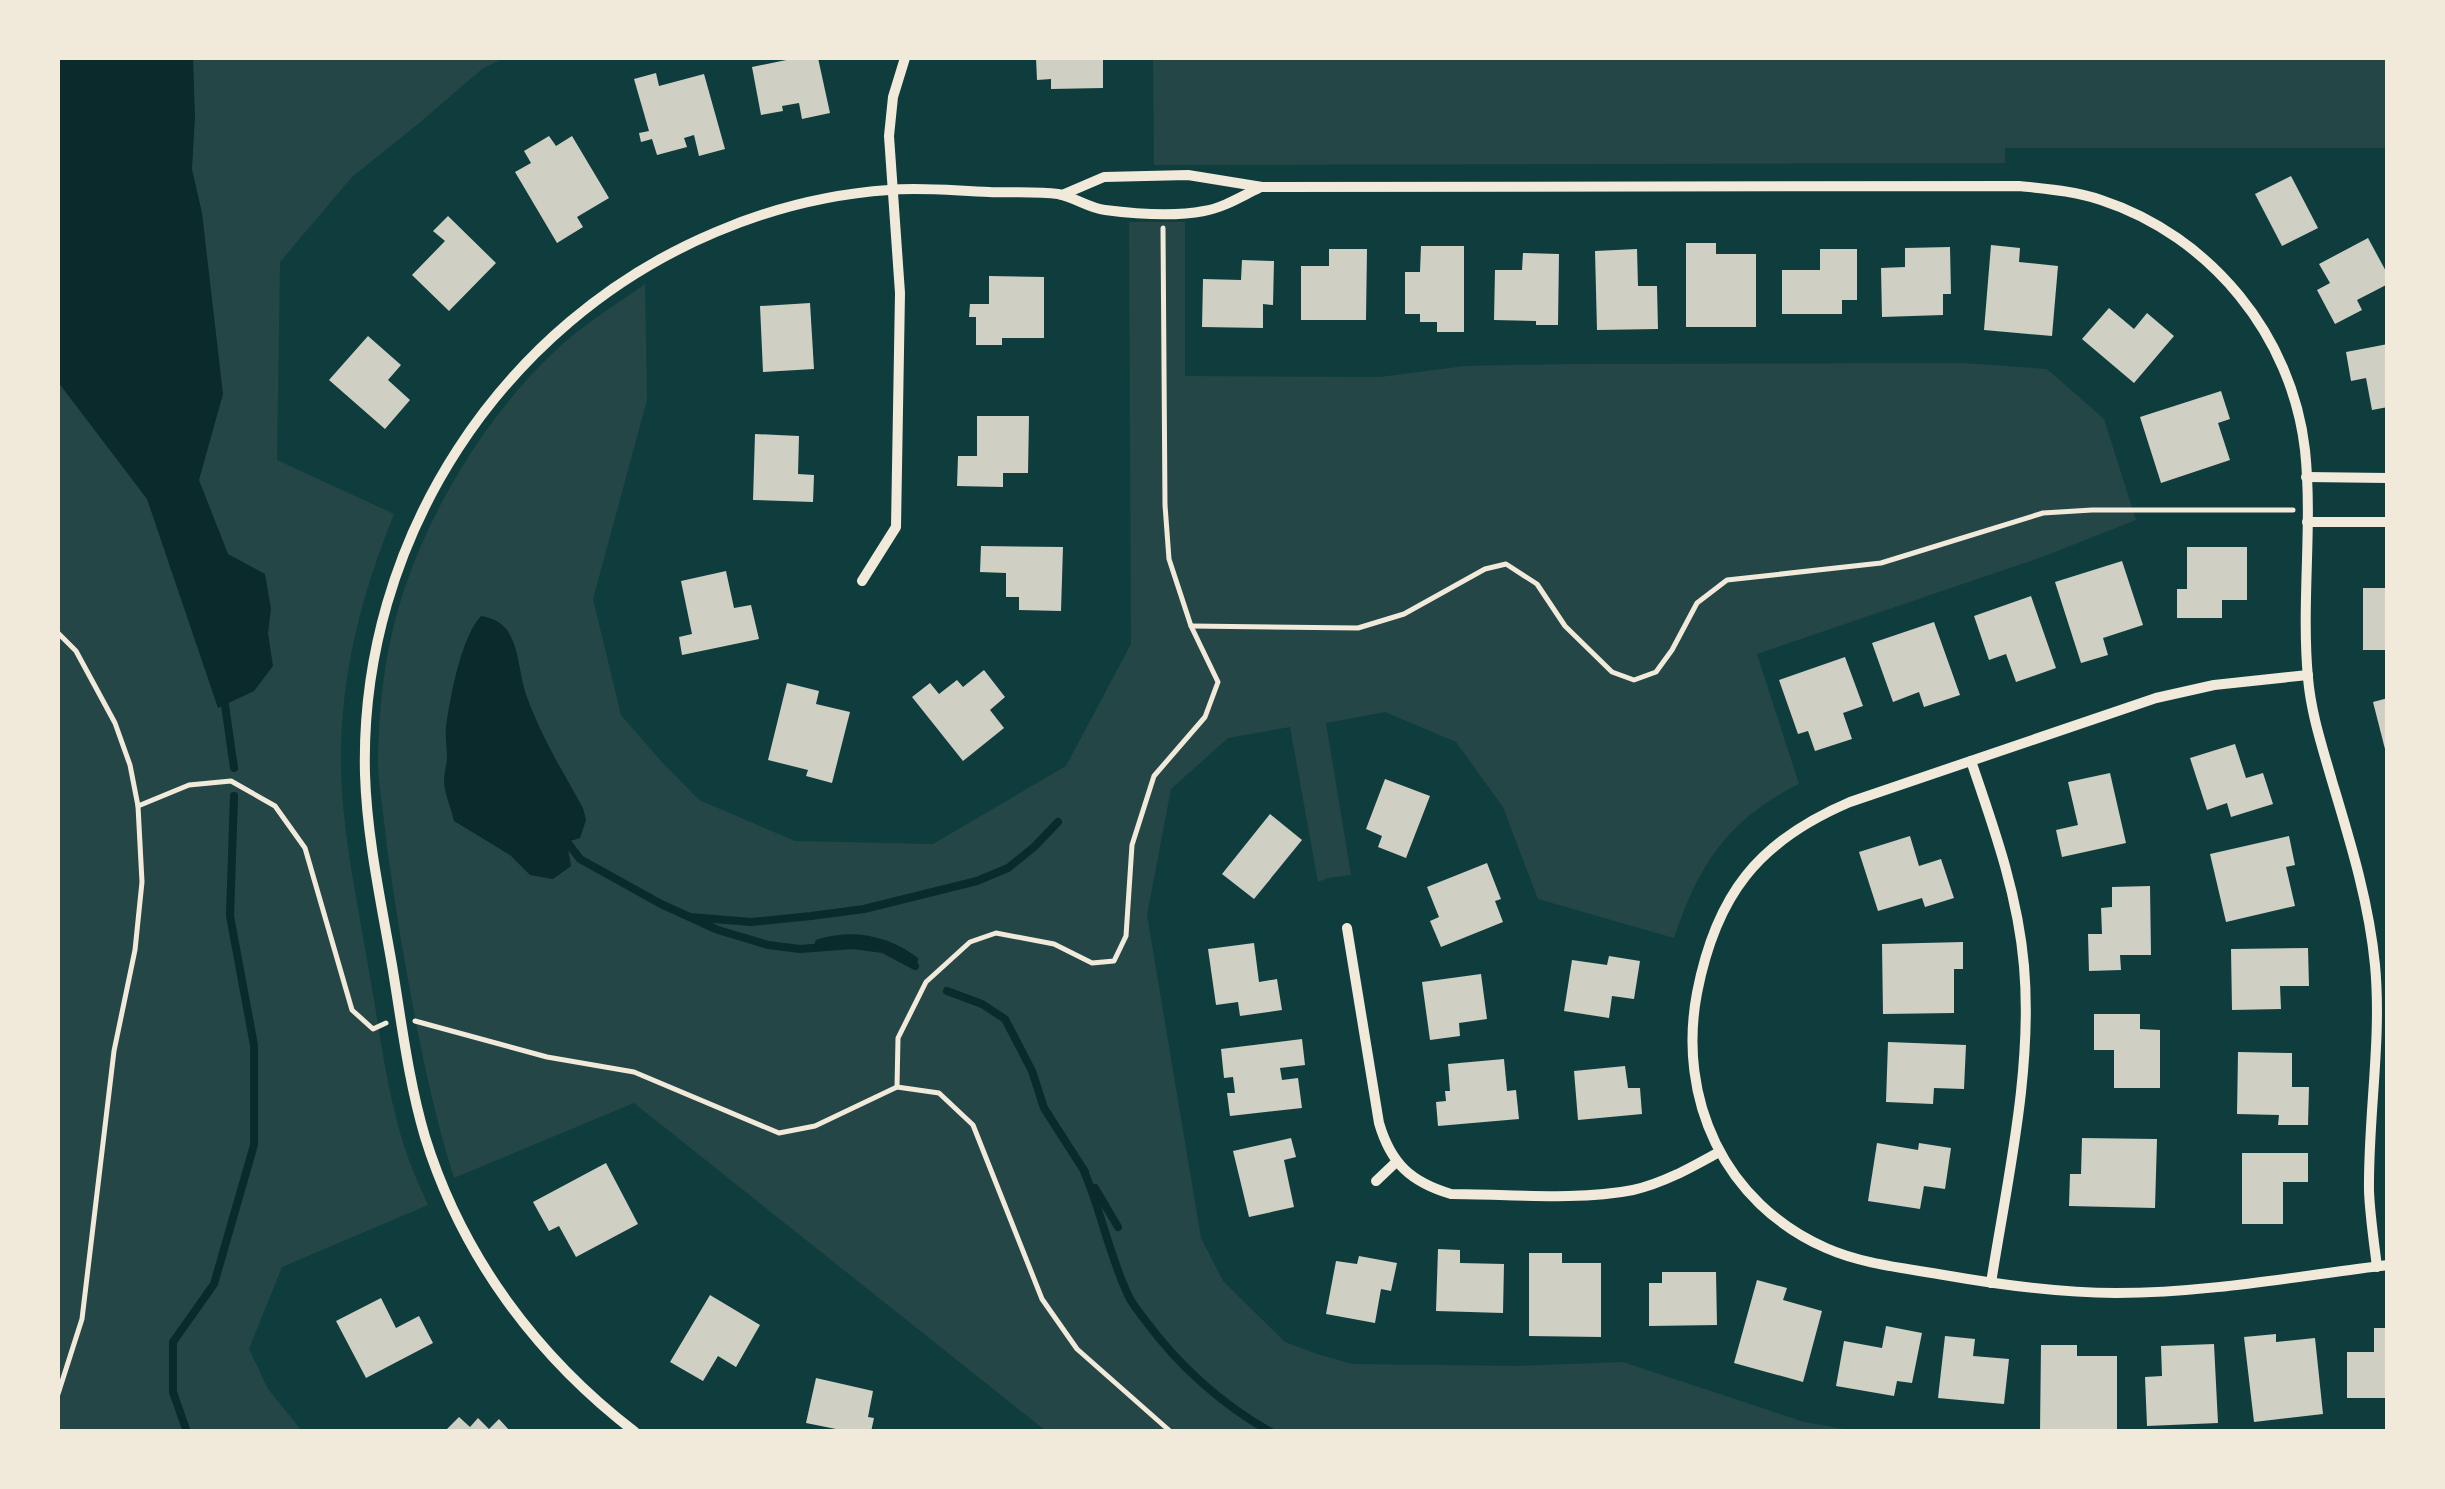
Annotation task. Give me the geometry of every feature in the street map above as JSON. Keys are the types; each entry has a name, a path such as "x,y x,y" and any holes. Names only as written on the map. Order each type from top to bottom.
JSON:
{"street":[{"path":"862,580 896,526 900,292 889,136 893,97 905,58"},
{"path":"1062,194 1104,177 1188,176 1262,187 2020,186 2061,190 2144,218 2179,239 2236,291 2264,329 2284,370 2304,450 2308,675 2314,720 2354,855 2375,964 2378,1024 2369,1196 2382,1266 2185,1290 2116,1293 1991,1284 1861,1260 1828,1249 1796,1233 1739,1182 1704,1118 1695,1084 1692,1030 1705,955 1719,918 1760,859 1790,833 1850,802 2156,698 2214,685 2308,675"},
{"path":"635,1432 558,1365 513,1312 475,1253 444,1191 424,1134 411,1076 369,824 366,714 374,656 391,588 434,487 501,388 572,319 662,258 754,218 830,198 892,190 1062,194 1100,210 1162,214 1207,211 1262,187"},
{"path":"2306,477 2388,478"},
{"path":"2306,516 2388,522"},
{"path":"1972,760 2002,849 2016,907 2024,966 2023,1076 1991,1284"},
{"path":"1347,928 1379,1124 1396,1162 1420,1182 1451,1194 1596,1195 1635,1190 1676,1176 1720,1152"},
{"path":"1376,1181 1396,1162"}],"path":[{"path":"897,1087 898,1038 926,982 970,942 996,934 1054,944 1092,962 1114,961 1126,936 1132,845 1154,776 1205,716 1218,682 1191,626 1168,558 1162,214"},
{"path":"1191,626 1358,628 1404,614 1485,568 1506,564 1537,584 1565,626 1612,672 1634,680 1656,672 1697,604 1727,580 1881,563 2044,513 2092,510 2306,516"},
{"path":"58,633 76,651 115,723 130,765 138,806 142,882 135,950 114,1052 82,1319 58,1394"},
{"path":"138,806 189,786 231,780 275,806 305,848 352,1010 372,1029 401,1016 546,1057 634,1072 779,1132 815,1126 897,1087 938,1093 973,1124 1042,1299 1077,1349 1171,1432"}],"shaded area":[{"path":"58,58 504,58 482,69 352,177 280,262 277,460 394,514 362,606 349,668 342,733 342,792 391,1094 402,1141 428,1205 282,1267 249,1349 268,1389 302,1431 58,1431"},
{"path":"58,58 193,58 192,169 202,213 223,394 199,480 228,554 265,574 271,609 268,633 273,666 254,691 218,708 147,499 58,382"},
{"path":"1153,58 2387,58 2387,148 2005,148 2005,163 1154,165"},
{"path":"1129,222 1185,222 1185,376 1380,377 1465,366 1572,364 1962,363 2047,369 2104,419 2136,520 2042,557 1757,654 1799,784 1753,813 1719,847 1694,888 1674,938 1538,899 1503,807 1456,742 1385,712 1326,723 1351,875 1318,882 1290,727 1228,738 1171,789 1147,915 1201,1238 1223,1281 1285,1342 1352,1364 1519,1366 1623,1362 1804,1422 1856,1431 1046,1431 634,1103 454,1178 405,965 387,849 378,749 388,654 407,581 438,509 479,440 554,352 645,284 647,400 593,599 621,715 699,800 795,841 933,844 1066,766 1131,644"},
{"path":"481,616 499,622 511,637 533,711 583,808 586,820 580,838 567,842 571,866 553,879 530,875 510,855 454,821 447,797 444,782 450,700 462,653"}],"building":[{"path":"818,58 830,113 802,119 799,103 761,115 752,67"},
{"path":"1036,58 1103,58 1103,88 1051,89 1051,79 1037,80"},
{"path":"656,73 659,86 704,74 725,149 699,156 694,135 684,138 687,147 657,155 652,139 641,142 639,133 649,131 634,79"},
{"path":"549,136 556,146 572,136 609,198 577,217 583,227 557,243 515,172 531,163 524,151"},
{"path":"2291,176 2318,228 2282,246 2255,194"},
{"path":"448,216 496,263 449,311 412,275 445,241 433,231"},
{"path":"2368,238 2388,275 2388,284 2357,300 2362,310 2335,324 2317,290 2330,283 2319,264"},
{"path":"1686,243 1716,243 1716,254 1756,254 1756,327 1686,327"},
{"path":"1991,245 2020,248 2019,262 2058,266 2052,336 1984,330"},
{"path":"1421,246 1464,246 1464,332 1437,332 1437,322 1420,322 1420,314 1405,314 1405,272 1420,272"},
{"path":"1950,247 1951,294 1943,294 1943,315 1882,317 1881,268 1905,267 1905,248"},
{"path":"1329,249 1367,249 1366,320 1301,320 1301,266 1329,266"},
{"path":"1637,249 1638,286 1657,286 1658,329 1597,330 1595,251"},
{"path":"1820,249 1857,249 1857,300 1842,300 1842,314 1782,314 1782,270 1820,270"},
{"path":"1523,253 1559,254 1558,325 1494,320 1495,270 1522,270"},
{"path":"1242,260 1274,261 1273,305 1263,304 1263,328 1202,327 1203,279 1241,280"},
{"path":"989,276 1044,277 1044,338 1002,338 1002,345 976,345 976,317 969,317 970,304 989,304"},
{"path":"810,303 814,369 763,372 760,306"},
{"path":"2109,308 2134,329 2147,313 2174,336 2134,383 2082,339"},
{"path":"368,336 401,365 388,380 410,400 385,429 329,380"},
{"path":"2388,344 2388,407 2372,410 2366,378 2351,381 2346,352"},
{"path":"2221,391 2230,419 2218,423 2230,460 2161,483 2140,417"},
{"path":"977,416 1029,416 1028,473 1003,473 1003,487 957,486 958,456 977,456"},
{"path":"755,434 799,436 798,474 814,475 813,502 753,500"},
{"path":"981,546 1063,547 1061,611 1019,610 1019,597 1006,597 1006,573 980,572"},
{"path":"2187,547 2247,547 2247,600 2222,600 2222,618 2177,618 2177,589 2187,589"},
{"path":"2122,561 2143,625 2103,638 2108,655 2081,663 2055,582"},
{"path":"726,571 734,608 751,605 759,639 682,655 679,637 692,634 681,581"},
{"path":"2363,588 2388,588 2388,650 2363,650"},
{"path":"2031,596 2056,668 2016,682 2006,654 1989,660 1974,616"},
{"path":"1934,622 1960,695 1924,707 1919,692 1893,702 1872,643"},
{"path":"1845,657 1863,706 1843,713 1852,739 1815,751 1808,731 1798,734 1779,680"},
{"path":"984,670 1005,697 990,710 1004,728 963,761 912,697 930,683 939,694 957,680 963,687"},
{"path":"787,683 819,691 816,704 850,712 832,783 806,776 808,770 768,760"},
{"path":"2388,698 2388,753 2386,753 2373,702"},
{"path":"2235,744 2246,778 2263,773 2273,804 2231,817 2227,803 2207,810 2190,758"},
{"path":"2110,773 2126,843 2062,857 2056,830 2078,825 2068,782"},
{"path":"1385,779 1430,796 1406,858 1378,847 1382,836 1366,829"},
{"path":"1270,814 1302,840 1254,899 1222,874"},
{"path":"1910,836 1919,866 1941,859 1954,898 1925,907 1922,898 1878,911 1859,852"},
{"path":"2289,836 2295,865 2286,867 2295,906 2226,922 2210,854"},
{"path":"1487,863 1501,899 1495,901 1503,922 1441,947 1430,921 1439,917 1427,887"},
{"path":"2150,886 2151,955 2120,955 2121,970 2089,971 2088,934 2102,934 2101,908 2112,907 2112,887"},
{"path":"1963,942 1963,969 1954,969 1954,1013 1883,1014 1882,944"},
{"path":"1254,943 1259,982 1277,979 1282,1010 1240,1016 1238,1002 1216,1005 1208,949"},
{"path":"2308,948 2309,986 2280,986 2281,1009 2232,1010 2231,949"},
{"path":"1609,956 1640,961 1634,999 1612,996 1609,1018 1564,1011 1572,960 1607,965"},
{"path":"1481,974 1487,1019 1459,1023 1460,1036 1430,1040 1422,982"},
{"path":"2094,1014 2140,1014 2140,1029 2160,1030 2160,1088 2114,1088 2114,1050 2094,1050"},
{"path":"1302,1039 1305,1065 1280,1068 1282,1080 1298,1078 1302,1108 1230,1116 1227,1093 1235,1093 1233,1077 1224,1078 1221,1049"},
{"path":"1888,1042 1966,1045 1964,1089 1934,1088 1933,1104 1886,1102"},
{"path":"2238,1052 2292,1053 2292,1087 2309,1087 2308,1125 2278,1125 2279,1115 2237,1114"},
{"path":"1504,1059 1507,1091 1516,1090 1519,1119 1438,1126 1436,1102 1446,1101 1445,1091 1450,1091 1448,1064"},
{"path":"1625,1066 1628,1088 1640,1088 1642,1114 1578,1120 1574,1071"},
{"path":"1291,1138 1296,1157 1284,1160 1294,1207 1249,1217 1233,1151"},
{"path":"2082,1138 2157,1139 2155,1208 2069,1206 2070,1174 2081,1174"},
{"path":"1877,1143 1918,1150 1919,1143 1951,1148 1945,1189 1924,1186 1920,1209 1868,1201"},
{"path":"2242,1153 2308,1153 2308,1182 2283,1182 2283,1224 2242,1224"},
{"path":"606,1163 638,1224 576,1257 559,1226 549,1231 533,1202"},
{"path":"1438,1249 1460,1250 1460,1263 1504,1264 1503,1313 1436,1311"},
{"path":"1529,1253 1562,1253 1562,1263 1601,1263 1601,1337 1529,1336"},
{"path":"1359,1256 1397,1263 1391,1291 1381,1289 1375,1323 1326,1314 1336,1261 1357,1264"},
{"path":"1662,1272 1716,1272 1717,1325 1649,1326 1649,1283 1662,1283"},
{"path":"1757,1280 1787,1288 1783,1300 1822,1311 1803,1382 1734,1363"},
{"path":"710,1295 760,1325 736,1367 718,1356 703,1381 670,1362"},
{"path":"381,1298 396,1328 419,1316 433,1343 366,1378 336,1321"},
{"path":"1886,1326 1922,1333 1912,1383 1897,1381 1894,1396 1836,1386 1844,1341 1882,1348"},
{"path":"2374,1328 2388,1328 2388,1398 2347,1398 2347,1352 2374,1352"},
{"path":"2276,1334 2276,1342 2315,1338 2323,1414 2254,1422 2244,1337"},
{"path":"1945,1336 1975,1339 1973,1356 2009,1359 2004,1404 1938,1398"},
{"path":"2214,1344 2218,1423 2147,1426 2145,1377 2162,1376 2161,1346"},
{"path":"2041,1345 2077,1345 2077,1356 2117,1356 2117,1431 2040,1431"},
{"path":"816,1378 873,1391 868,1417 874,1418 871,1432 835,1432 836,1429 806,1423"},
{"path":"459,1417 470,1427 478,1418 489,1429 499,1419 511,1432 444,1432"}],"waterway":[{"path":"225,705 234,768"},
{"path":"187,1432 173,1392 173,1342 214,1284 254,1145 254,1045 230,916 234,796"},
{"path":"690,917 751,922 811,916 864,909 977,881 1008,868 1058,822"},
{"path":"567,842 580,859 718,930 768,945 800,949 853,945 883,949 915,966"},
{"path":"819,943 845,938 869,940 914,960"},
{"path":"947,991 982,1004 1005,1019 1032,1071 1044,1108 1085,1172"},
{"path":"1084,1171 1121,1280 1136,1308 1202,1383 1271,1432"},
{"path":"1095,1188 1118,1227"}]}
